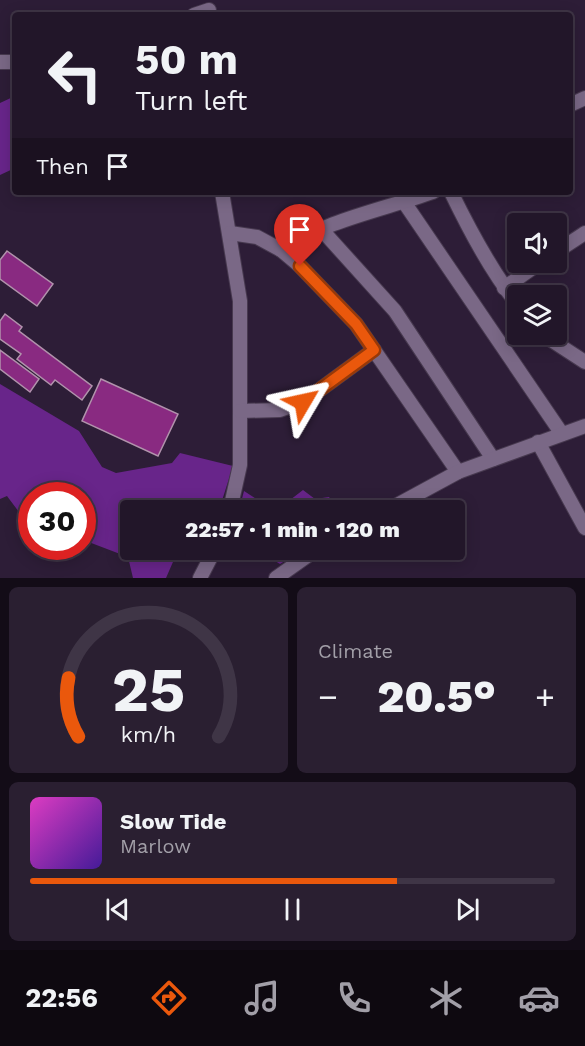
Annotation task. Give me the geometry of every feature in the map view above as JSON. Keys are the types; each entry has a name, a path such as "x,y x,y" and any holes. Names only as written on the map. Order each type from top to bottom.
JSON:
{"street":[{"path":"223,195 240,301 240,465 232,500"},
{"path":"281,250 298,239 359,214 424,195"},
{"path":"453,195 507,292"},
{"path":"404,202 450,266 562,434"},
{"path":"321,229 394,311 493,459"},
{"path":"230,233 257,237 281,250 300,266 356,324 458,472"},
{"path":"567,245 585,233"},
{"path":"504,288 525,273"},
{"path":"559,345 585,362"},
{"path":"240,411 280,410 303,402 374,350"},
{"path":"406,500 458,472 585,426"},
{"path":"538,442 585,528"},
{"path":"200,578 209,560"},
{"path":"276,578 301,560"}],"shaded area":[{"path":"12,97 12,169 0,175 0,103"},
{"path":"0,384 79,431 102,467 116,473 172,463 180,453 233,466 222,500 120,500 120,554 96,545 96,482 18,482 18,511 7,496 0,499"},
{"path":"303,490 315,499 329,497 331,500 290,500"},
{"path":"244,491 258,500 242,500"},
{"path":"129,560 174,560 166,578 133,578"},
{"path":"274,560 286,560 280,564"}],"building":[{"path":"7,251 53,284 37,306 0,279 0,260"},
{"path":"5,314 22,327 19,331 92,386 82,400 55,380 51,385 17,359 21,354 0,339 0,321"},
{"path":"0,350 39,379 30,392 0,369"},
{"path":"101,379 178,414 158,456 82,421"}],"route":[{"path":"300,266 356,324 374,350 303,402"}]}
